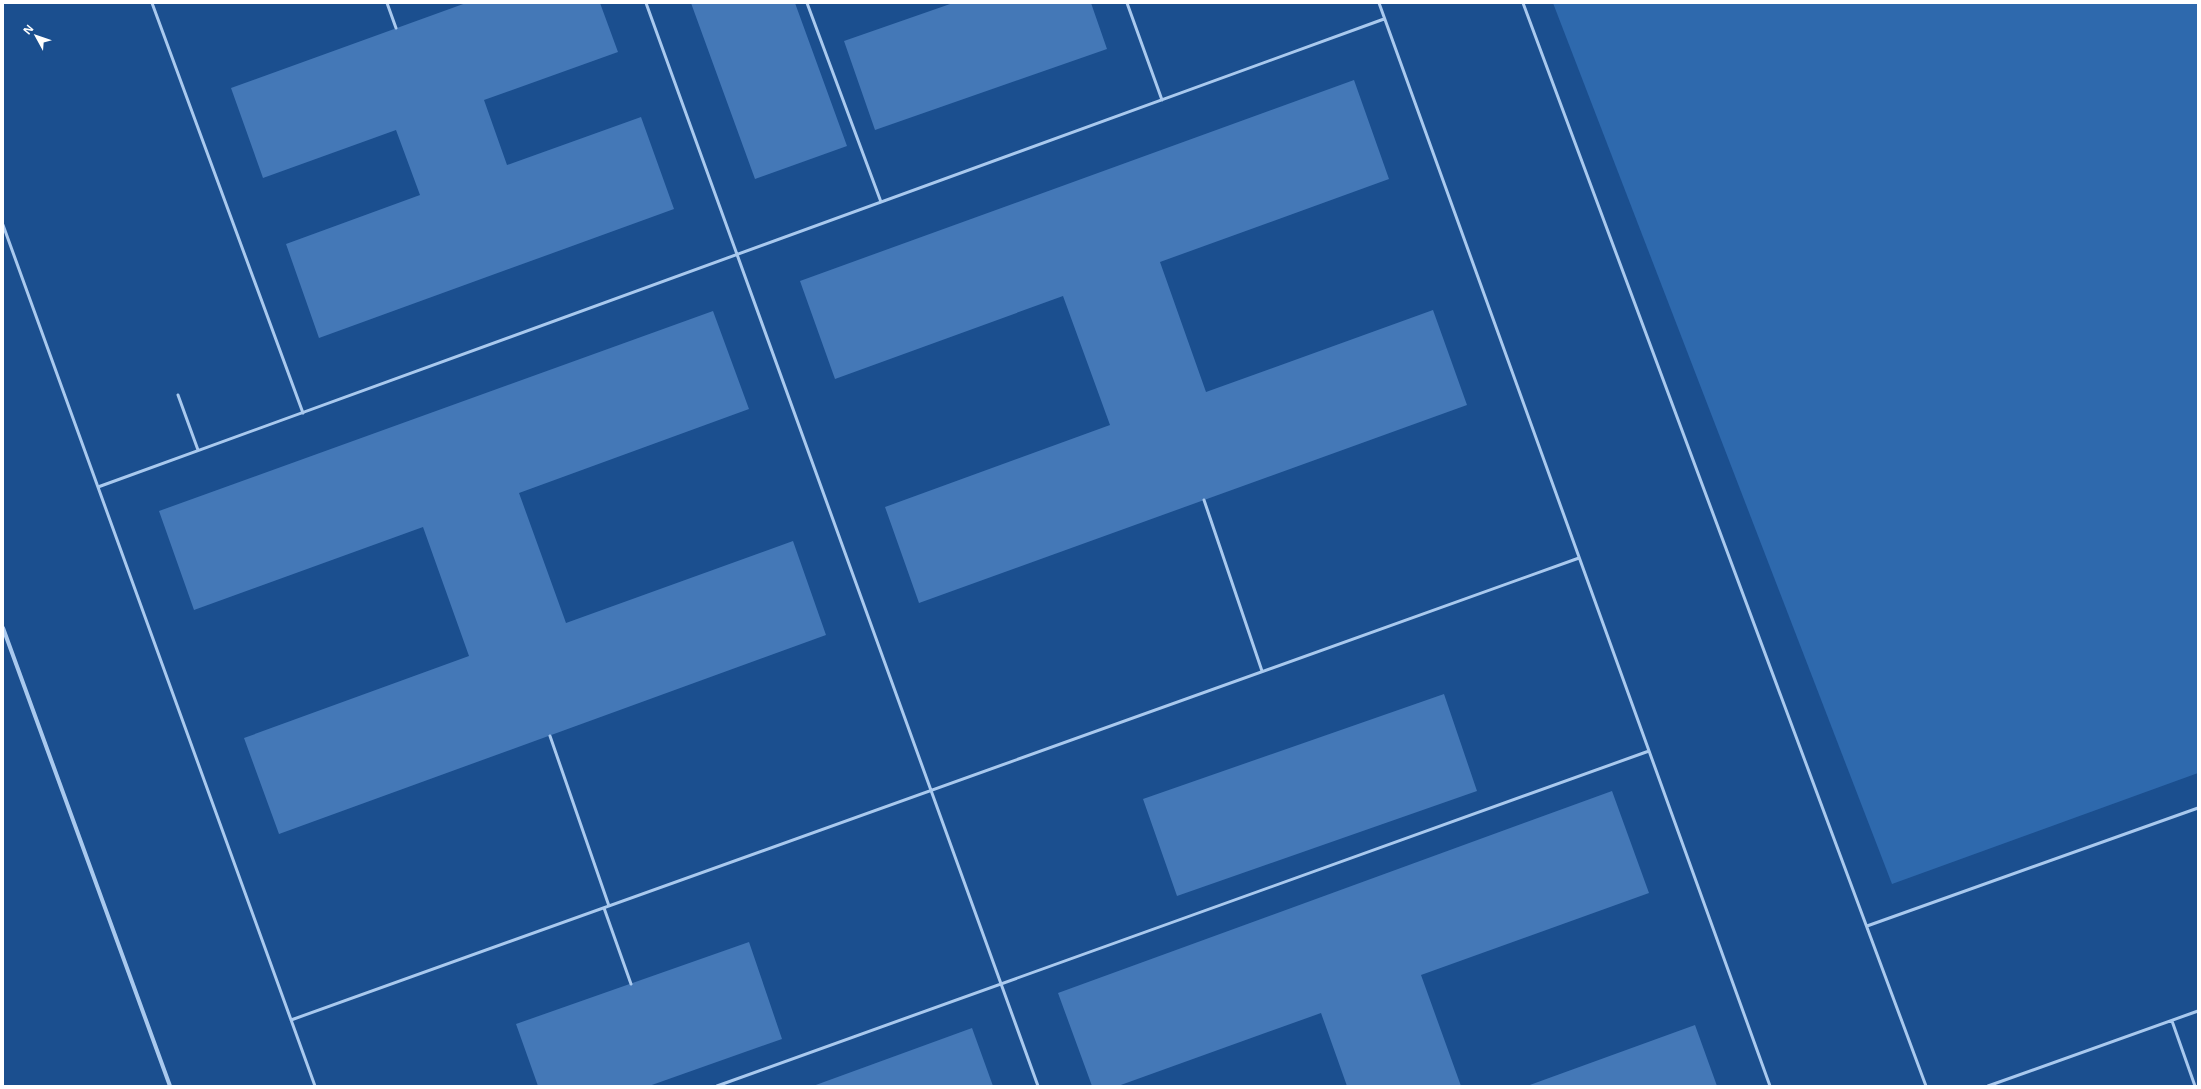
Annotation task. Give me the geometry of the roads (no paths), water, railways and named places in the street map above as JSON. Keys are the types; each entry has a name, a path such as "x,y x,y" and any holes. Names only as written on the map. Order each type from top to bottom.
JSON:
{"street":[{"path":"3,628 170,1086"}],"lane":[{"path":"152,3 303,413"},
{"path":"387,3 396,28"},
{"path":"646,3 1038,1086"},
{"path":"807,3 881,202"},
{"path":"1127,3 1162,100"},
{"path":"1379,3 1770,1086"},
{"path":"1523,3 1926,1086"},
{"path":"98,487 1384,19"},
{"path":"3,225 315,1086"},
{"path":"178,395 198,450"},
{"path":"1204,500 1262,671"},
{"path":"291,1020 1579,558"},
{"path":"550,736 609,906"},
{"path":"717,1086 1649,751"},
{"path":"1867,926 2198,808"},
{"path":"604,908 630,984"},
{"path":"1988,1086 2198,1011"},
{"path":"2172,1021 2195,1086"}]}
